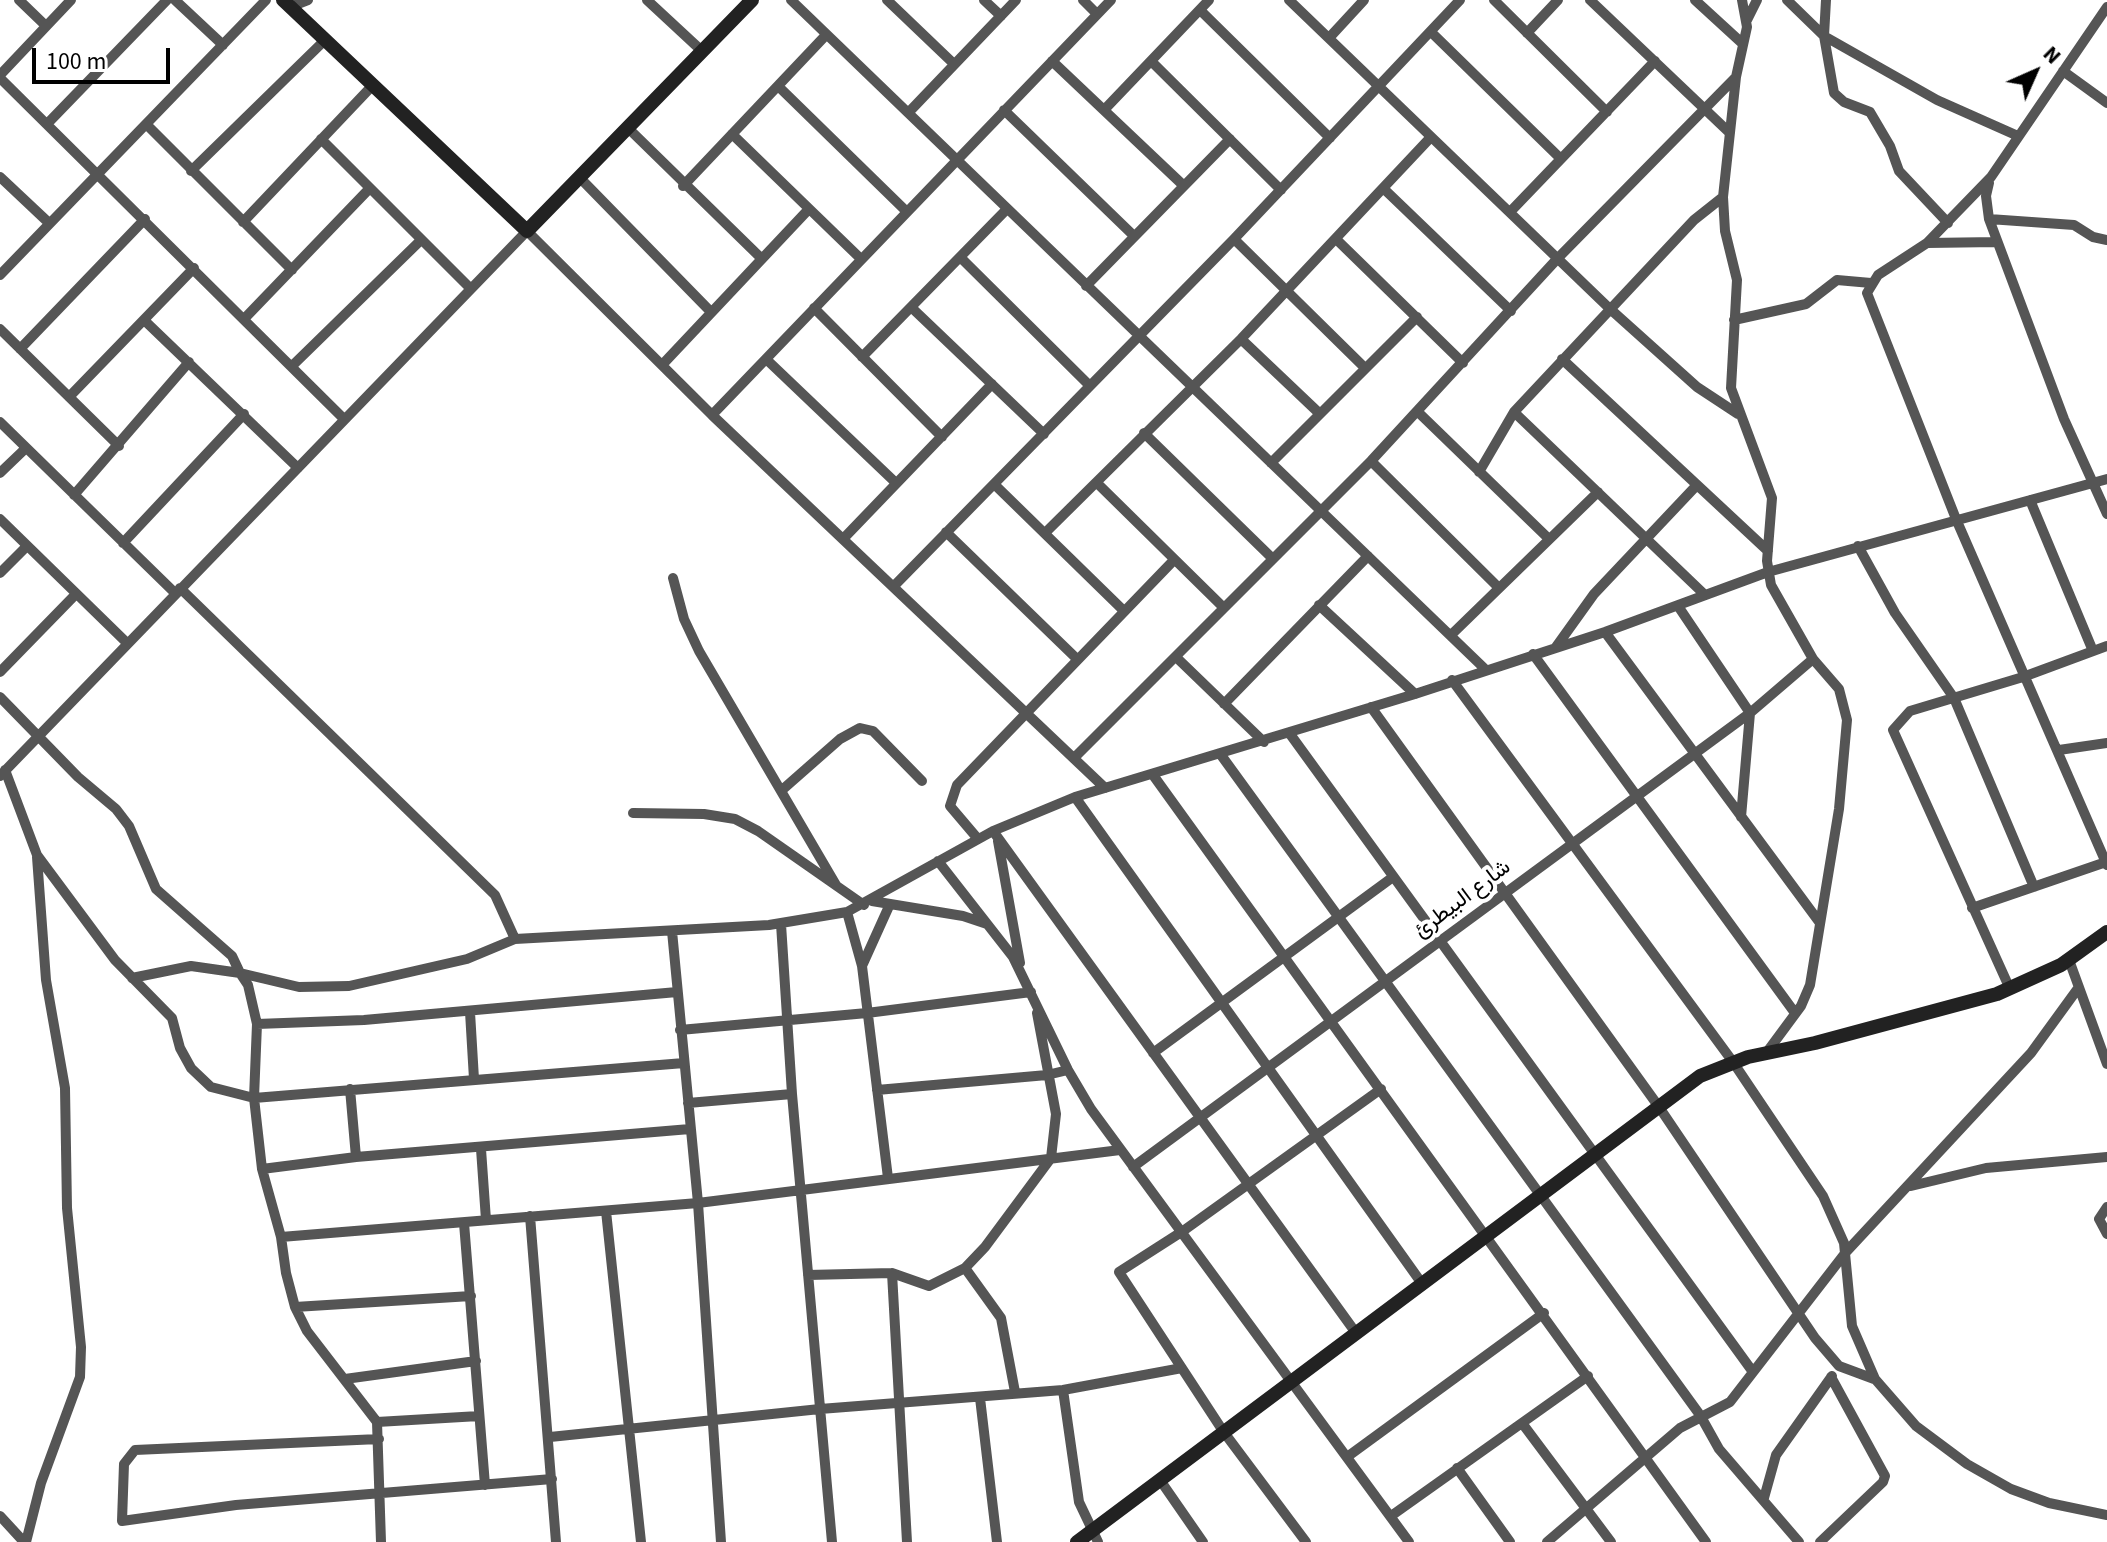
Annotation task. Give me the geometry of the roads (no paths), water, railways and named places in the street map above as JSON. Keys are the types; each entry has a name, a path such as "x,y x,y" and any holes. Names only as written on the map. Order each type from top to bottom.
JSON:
{"main road":[{"path":"287,3 527,231 581,179 752,0"},
{"path":"1077,1542 1094,1538 1160,1480 1223,1431 1700,1076 1767,1052 1815,1043 2010,989 2069,960 2107,932"}],"street":[{"path":"19,0 46,26"},
{"path":"71,0 0,77 344,419"},
{"path":"48,123 167,0"},
{"path":"175,0 223,45"},
{"path":"0,275 266,0"},
{"path":"287,3 308,0"},
{"path":"791,0 1485,669"},
{"path":"887,0 954,64"},
{"path":"984,0 1001,16"},
{"path":"909,112 1016,0"},
{"path":"1083,0 1097,14"},
{"path":"712,415 1111,0"},
{"path":"1104,110 1209,0"},
{"path":"1289,0 1609,308 1697,387 1738,414"},
{"path":"1329,38 1364,0"},
{"path":"893,587 1234,239 1460,0"},
{"path":"1494,0 1607,112"},
{"path":"1527,33 1558,0"},
{"path":"1590,0 1730,133"},
{"path":"1695,0 1743,44"},
{"path":"1742,0 1747,21"},
{"path":"1757,0 1747,21 1736,77 1723,197 1725,231 1737,280 1731,388 1738,414 1763,466 1772,498 1768,572 1774,592 1813,659 1839,689 1847,720 1839,809 1810,985 1795,1013 1767,1052"},
{"path":"1787,0 1824,36 1937,100 2018,136"},
{"path":"1826,0 1824,36 1834,93 1844,102 1870,112 1890,146 1899,171 1948,223"},
{"path":"649,1 703,52"},
{"path":"1972,908 2107,864 1956,519 1867,296 1871,283 1878,275 1927,243 1991,177 2107,7"},
{"path":"1200,10 1330,138"},
{"path":"1431,32 1561,159"},
{"path":"683,186 826,35"},
{"path":"191,171 325,40"},
{"path":"1052,61 1184,186"},
{"path":"1151,61 1281,190"},
{"path":"1510,212 1655,61"},
{"path":"2063,71 2107,103"},
{"path":"1074,758 1371,461 1558,258 1736,77"},
{"path":"243,222 372,86"},
{"path":"778,86 906,211"},
{"path":"1004,110 1134,236"},
{"path":"146,124 292,270"},
{"path":"629,129 683,186 762,259"},
{"path":"732,134 861,259"},
{"path":"1045,533 1288,291 1431,137"},
{"path":"321,139 471,289"},
{"path":"1086,286 1230,139"},
{"path":"0,177 49,223"},
{"path":"1991,177 1986,196 1989,219 2050,384 2107,514"},
{"path":"581,179 711,312"},
{"path":"244,319 370,188"},
{"path":"1383,188 1511,311"},
{"path":"1479,472 1514,412 1694,220 1723,197"},
{"path":"862,357 1007,209"},
{"path":"662,365 808,210"},
{"path":"20,349 145,219"},
{"path":"1989,219 2074,225 2093,237 2107,240"},
{"path":"684,1063 254,1098 211,1087 198,1076 180,1048 172,1018 93,934 37,855 3,773 126,642 527,231 712,415 1105,788"},
{"path":"1234,239 1365,368"},
{"path":"1336,239 1463,363"},
{"path":"292,366 421,240"},
{"path":"1927,243 1997,242"},
{"path":"961,258 1090,386"},
{"path":"69,397 194,268"},
{"path":"1734,320 1806,304 1837,280 1871,283"},
{"path":"814,308 942,437"},
{"path":"912,308 1044,434"},
{"path":"1271,463 1417,317"},
{"path":"144,320 298,468"},
{"path":"0,329 119,446"},
{"path":"1241,339 1320,414"},
{"path":"766,359 896,483"},
{"path":"1562,359 1768,551"},
{"path":"74,495 189,362"},
{"path":"843,539 992,384"},
{"path":"1418,412 1549,539"},
{"path":"1514,412 1705,595"},
{"path":"123,543 244,414"},
{"path":"0,422 123,543 177,590 495,895 515,939"},
{"path":"1144,433 1272,558"},
{"path":"0,473 26,448"},
{"path":"1371,461 1499,588"},
{"path":"132,978 191,966 240,973 299,987 349,986 467,959 515,939 781,924 847,912 978,839 996,835 1075,797 1415,694 1605,632 1768,572 2107,479"},
{"path":"1097,483 1224,608"},
{"path":"994,484 1124,611"},
{"path":"1556,647 1582,608 1645,536 1696,486"},
{"path":"1451,635 1598,492"},
{"path":"2030,500 2093,651"},
{"path":"0,519 126,642"},
{"path":"946,532 1077,659"},
{"path":"0,573 27,546"},
{"path":"1858,546 1895,613 1954,698 2034,887"},
{"path":"1224,704 1368,556"},
{"path":"978,839 951,810 951,795 1025,712 1174,560"},
{"path":"673,578 684,619 699,651 836,885"},
{"path":"0,672 76,594"},
{"path":"1319,605 1415,694"},
{"path":"1678,606 1750,713 1741,817"},
{"path":"1605,632 1820,923"},
{"path":"2010,989 1893,734 1894,726 1910,711 2023,677 2107,646"},
{"path":"1533,654 1795,1013"},
{"path":"1177,658 1264,742"},
{"name":"شارع البيطرئ","path":"1133,1167 1198,1115 1443,941 1572,842 1750,713 1813,659"},
{"path":"1452,680 1733,1062 1823,1196 1839,1227 1846,1252 1845,1276 1852,1326 1875,1379 1916,1426 1967,1464 2011,1489 2049,1503 2107,1515"},
{"path":"0,697 116,809 134,836 156,889 219,943 237,963 248,985 257,1024 254,1098 262,1169 281,1237 295,1307 317,1346 377,1422 381,1542"},
{"path":"1371,707 1659,1107 1796,1313 1839,1366 1875,1379"},
{"path":"782,790 840,739 860,728 873,731 922,781"},
{"path":"1290,734 1753,1372"},
{"path":"2059,750 2102,744 2107,755"},
{"path":"1221,755 1700,1415 1719,1449 1799,1542"},
{"path":"1153,775 1544,1313 1706,1542"},
{"path":"1075,797 1423,1285"},
{"path":"633,813 704,814 735,819 868,903 963,916 989,925"},
{"path":"996,835 1022,972"},
{"path":"996,835 1356,1333"},
{"path":"25,1542 41,1483 80,1377 81,1347 67,1208 65,1088 46,980 37,855"},
{"path":"938,861 1022,972 1068,1070 1120,1150 1183,1231 1409,1542"},
{"path":"1153,1053 1393,877"},
{"path":"862,966 890,904"},
{"path":"847,912 862,966 888,1178"},
{"path":"781,924 792,1094 832,1542"},
{"path":"672,931 698,1203 710,1422 721,1542"},
{"path":"2069,960 2107,1064"},
{"path":"1547,1542 1700,1415 1724,1408 1846,1252 2037,1046 2079,987"},
{"path":"257,1024 470,1012 677,992"},
{"path":"680,1030 867,1013 1031,992"},
{"path":"808,1275 892,1273 929,1286 965,1268 993,1237 1051,1158 1056,1120 1035,1003"},
{"path":"470,1012 474,1079"},
{"path":"877,1090 1047,1075 1068,1070"},
{"path":"350,1089 356,1157"},
{"path":"1306,1542 1223,1431 1119,1272 1183,1231 1381,1089"},
{"path":"688,1103 792,1094"},
{"path":"262,1169 356,1157 481,1149 690,1129"},
{"path":"481,1149 486,1220"},
{"path":"281,1237 698,1203 1120,1150"},
{"path":"1909,1187 1986,1168 2107,1157"},
{"path":"2107,1207 2099,1219 2107,1234"},
{"path":"606,1211 641,1542"},
{"path":"530,1216 556,1542"},
{"path":"464,1223 485,1485"},
{"path":"965,1268 1001,1318 1015,1392"},
{"path":"892,1273 907,1542"},
{"path":"295,1307 471,1296"},
{"path":"1347,1457 1544,1313"},
{"path":"345,1379 476,1361"},
{"path":"1764,1498 1776,1455 1839,1366"},
{"path":"550,1437 820,1409 1063,1390 1182,1368"},
{"path":"1391,1516 1588,1376"},
{"path":"1820,1542 1883,1482 1885,1476 1831,1377"},
{"path":"1063,1390 1079,1502 1094,1538"},
{"path":"980,1398 997,1542"},
{"path":"377,1422 479,1416"},
{"path":"1522,1423 1611,1542"},
{"path":"379,1439 135,1450 124,1464 122,1521 236,1505 552,1479"},
{"path":"1457,1468 1510,1542"},
{"path":"1160,1480 1203,1542"},
{"path":"0,1516 25,1542"}]}
